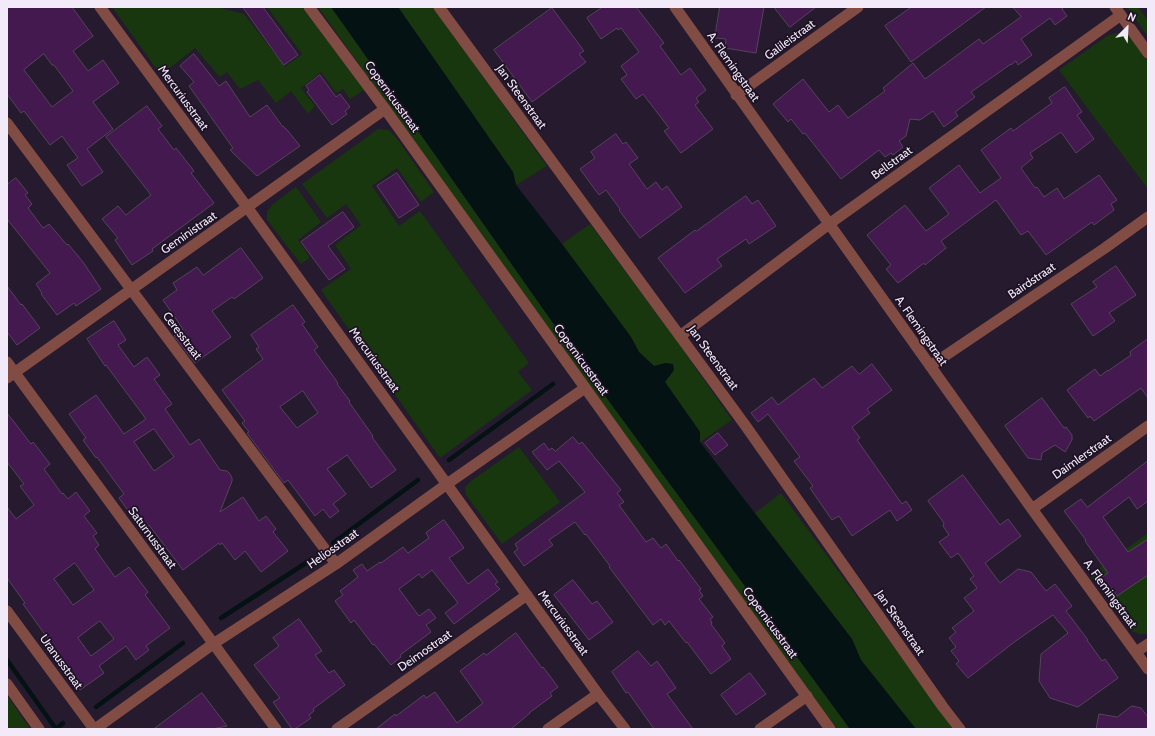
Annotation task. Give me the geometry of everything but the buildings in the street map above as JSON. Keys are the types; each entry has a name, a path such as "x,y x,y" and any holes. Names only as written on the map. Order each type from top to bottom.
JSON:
{"street":[{"name":"Mercuriusstraat","path":"100,7 247,207 598,694 625,729"},
{"name":"Copernicusstraat","path":"309,7 385,109 830,729"},
{"name":"Jan Steenstraat","path":"439,7 745,425 960,729"},
{"name":"A. Flemingstraat","path":"674,7 1148,669"},
{"name":"Galileistraat","path":"736,94 858,7"},
{"name":"Bellstraat","path":"680,336 1118,11"},
{"path":"1118,11 1148,52"},
{"name":"Geministraat","path":"11,375 385,109"},
{"name":"Ceresstraat","path":"7,123 336,564"},
{"name":"Bairdstraat","path":"930,366 1105,248 1148,217"},
{"name":"Saturnusstraat","path":"7,362 11,375 276,729"},
{"name":"Heliosstraat","path":"94,729 213,644 336,564 447,484 585,388"},
{"name":"Daimlerstraat","path":"1032,509 1148,426"},
{"name":"Deimostraat","path":"337,729 528,595"},
{"name":"Uranusstraat","path":"7,611 94,729"},
{"path":"1136,652 1148,644"},
{"path":"7,684 39,729"},
{"path":"548,729 598,694"},
{"path":"760,729 807,696"}],"green space":[{"path":"112,7 216,7 244,14 285,67 302,54 267,7 302,7 364,90 350,99 343,89 336,93 321,72 301,88 315,106 308,114 291,91 276,103 258,80 240,89 227,72 220,77 195,48 161,75"},
{"path":"318,7 331,7 581,363 850,729 837,729 711,556"},
{"path":"398,7 433,7 547,166 516,185 513,172"},
{"path":"1127,7 1138,7 1148,21 1148,37"},
{"path":"1116,33 1125,33 1133,40 1148,62 1148,189 1059,70 1107,36"},
{"path":"378,129 389,130 398,140 434,192 421,202 397,168 372,186 399,226 420,211 529,363 518,372 532,390 440,458 321,290 351,269 335,245 361,225 346,204 327,218 302,184"},
{"path":"296,187 321,222 298,240 310,258 301,264 267,220 267,211 273,204"},
{"path":"590,224 674,337 732,420 700,442 700,432 665,382 674,370 666,363 654,366 639,352 631,337 562,244"},
{"path":"519,447 560,502 502,544 466,495 465,487 471,481"},
{"path":"781,493 954,729 916,729 861,660 852,639 755,513"},
{"path":"1148,533 1148,634 1140,634 1131,631 1090,575"},
{"path":"7,695 30,729 7,729"}],"shaded area":[{"path":"331,7 398,7 513,172 516,185 631,337 639,352 654,366 666,363 673,364 674,370 665,382 700,432 700,442 852,639 861,660 916,729 850,729 581,363"}],"waterway":[{"path":"449,460 553,384"},
{"path":"333,543 418,480"},
{"path":"221,618 312,559"},
{"path":"96,707 183,643"},
{"path":"7,660 56,729 63,723"}]}
